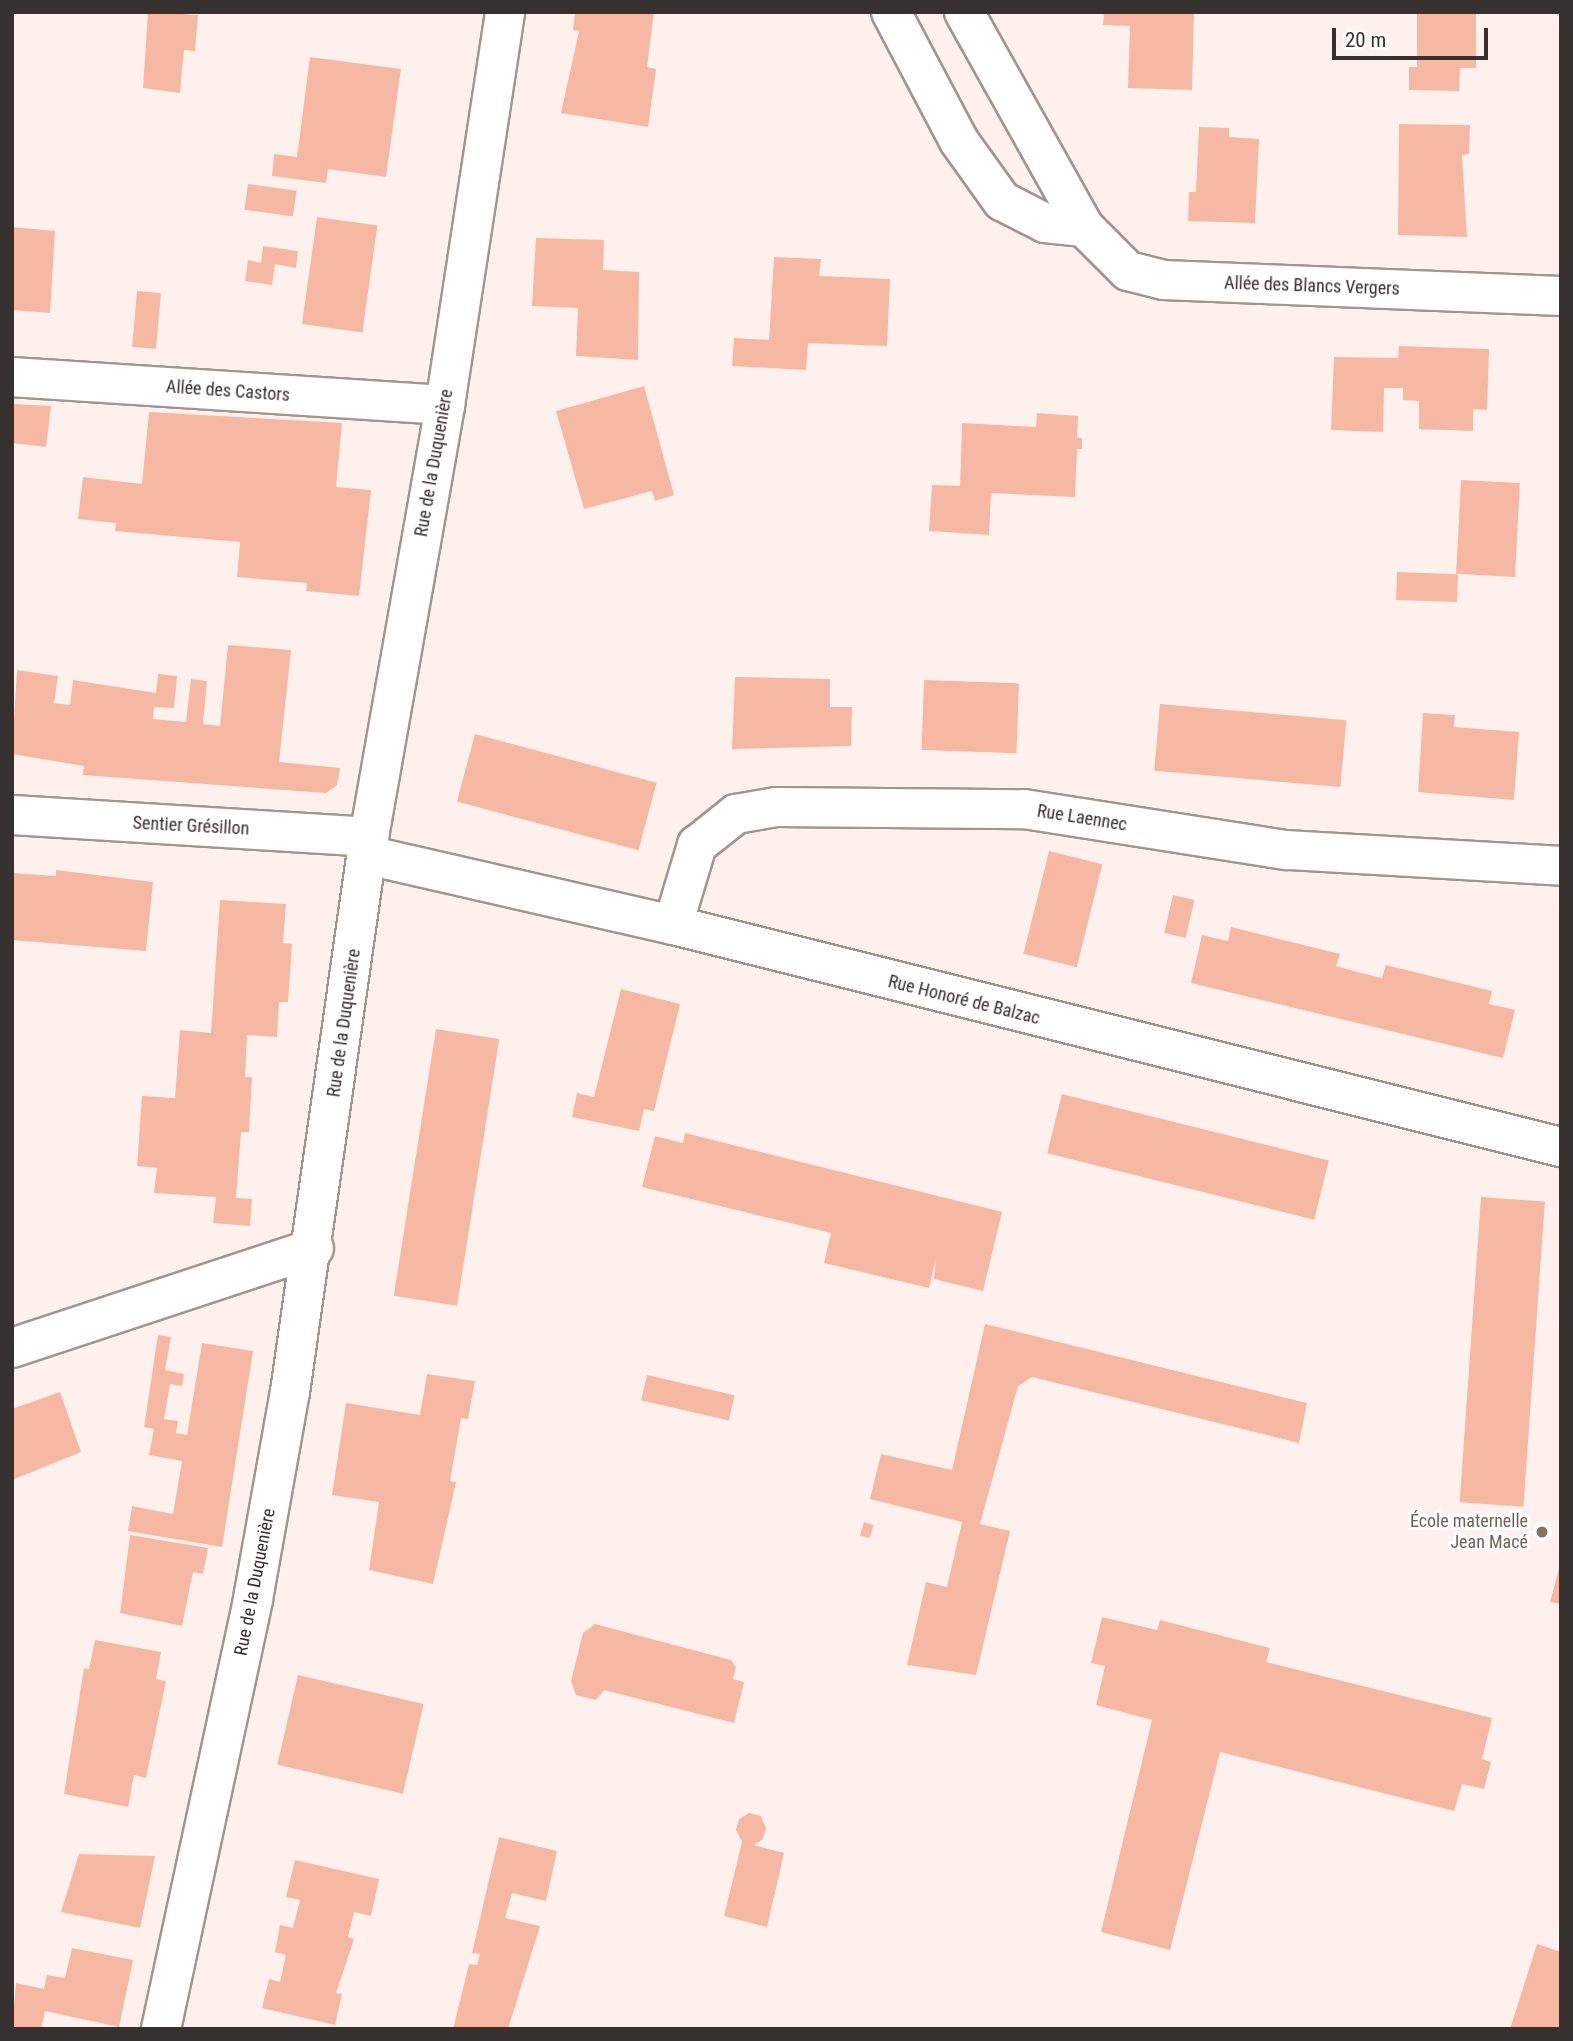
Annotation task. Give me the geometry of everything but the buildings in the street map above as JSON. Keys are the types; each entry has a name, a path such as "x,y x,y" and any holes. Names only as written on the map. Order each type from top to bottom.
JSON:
{"street":[{"name":"Rue de la Duquenière","path":"161,2029 253,1599 314,1248 368,846 444,405 505,12"},
{"path":"891,12 958,141 1002,201 1045,223 1084,227"},
{"name":"Allée des Blancs Vergers","path":"964,12 1084,227 1111,260 1146,279 1561,296"},
{"name":"Allée des Castors","path":"12,377 444,405"},
{"name":"Rue Laennec","path":"673,925 696,845 736,814 776,807 1024,809 1275,849 1561,866"},
{"name":"Sentier Grésillon","path":"12,815 368,846"},
{"name":"Rue Honoré de Balzac","path":"368,846 1561,1147"},
{"path":"12,1348 314,1248"}],"place":[{"name":"École maternelle Jean Macé","path":"1542,1532"}]}
